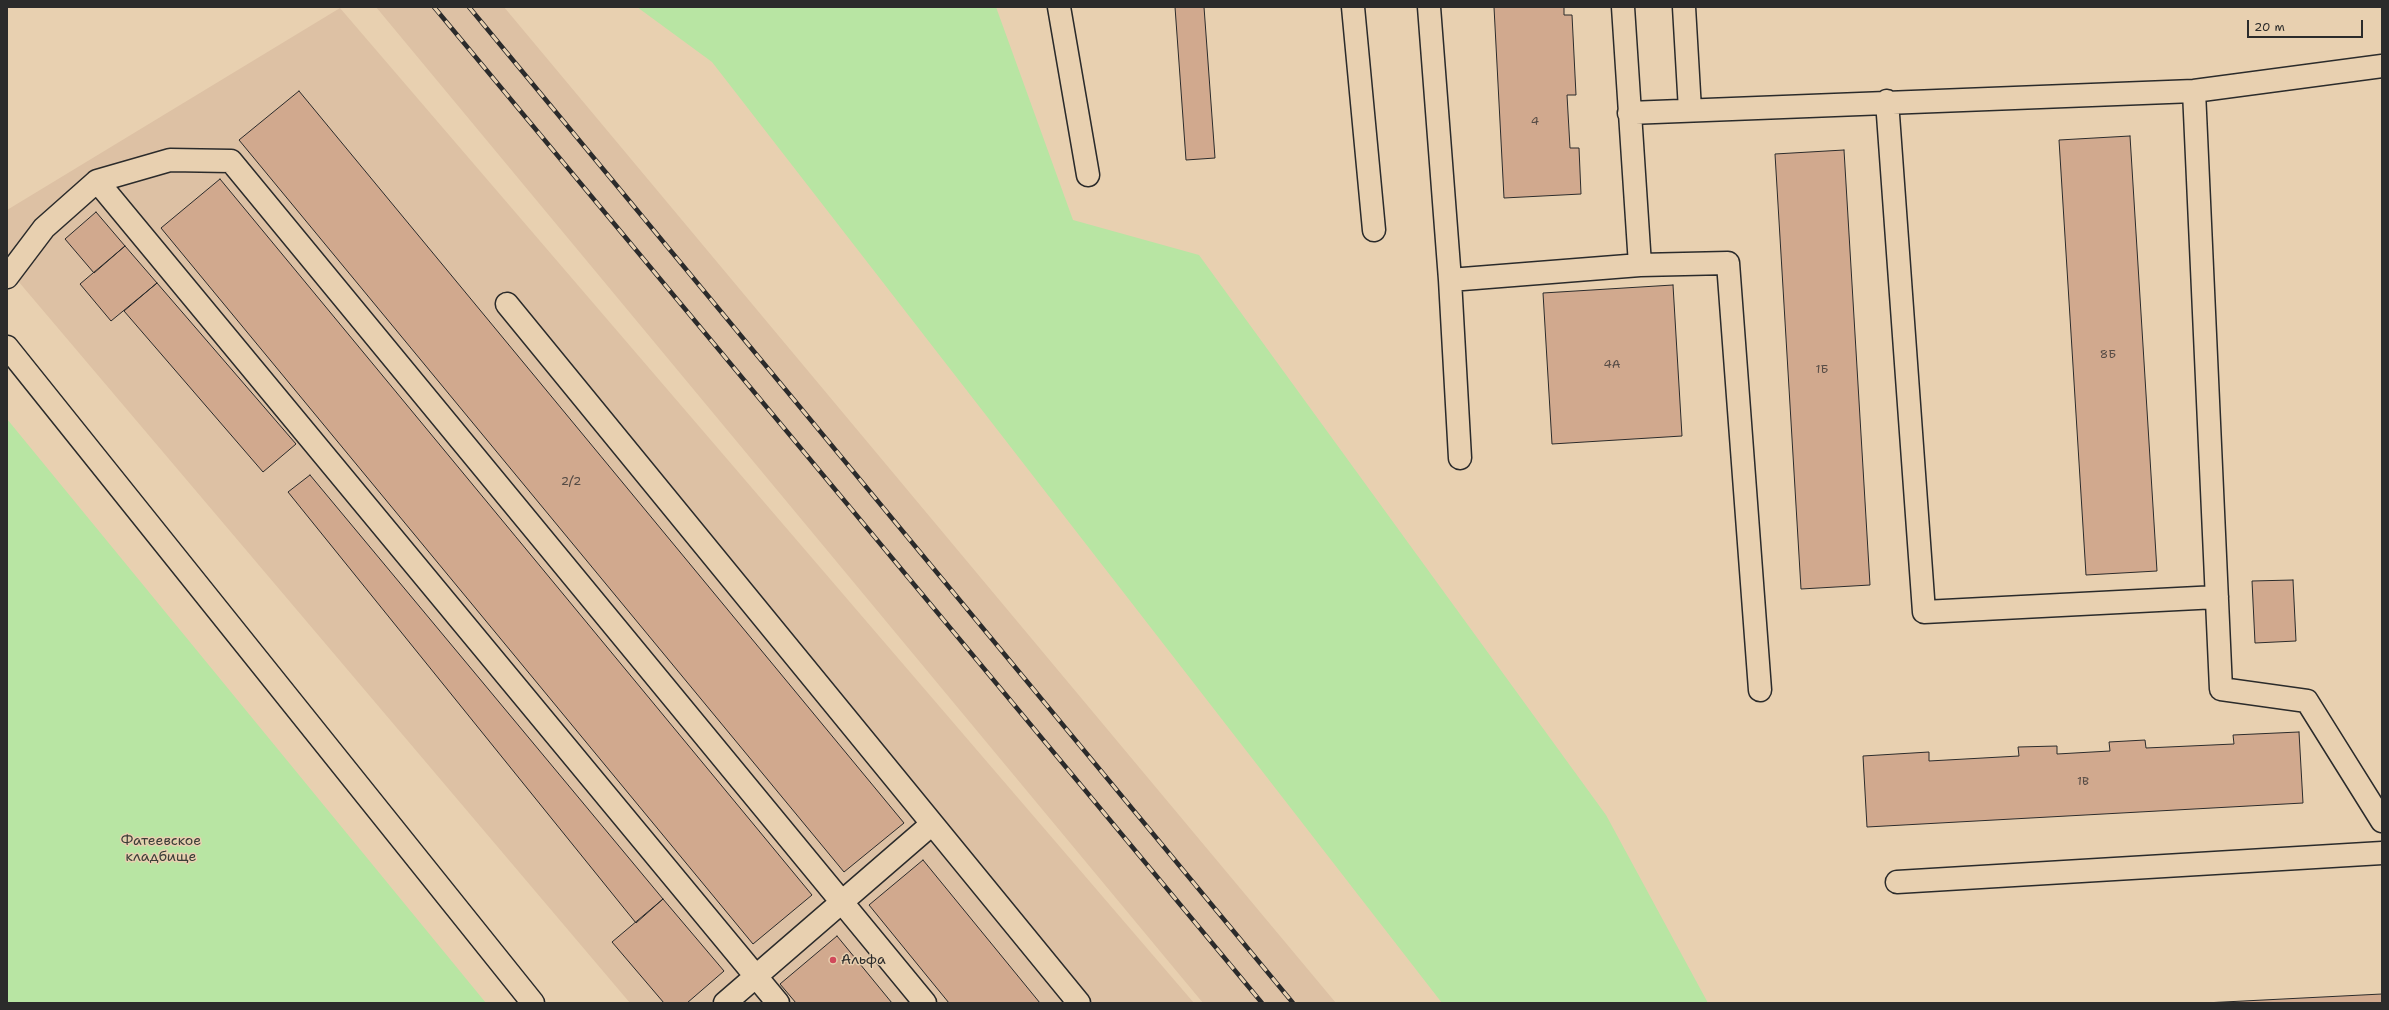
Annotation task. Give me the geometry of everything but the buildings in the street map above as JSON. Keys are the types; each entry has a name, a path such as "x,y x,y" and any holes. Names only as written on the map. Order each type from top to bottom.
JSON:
{"street":[{"path":"1059,7 1088,175"},
{"path":"1353,7 1374,230"},
{"path":"1429,7 1450,280 1460,458"},
{"path":"1623,7 1640,265"},
{"path":"1684,7 1690,110"},
{"path":"1629,113 1887,101 2194,90 2382,66"},
{"path":"2194,90 2222,689 2307,701 2382,821"},
{"path":"1887,101 1924,612 2217,597"},
{"path":"7,277 44,228 97,181 170,160 231,161 925,1003"},
{"path":"97,181 754,977 778,1003"},
{"path":"1450,280 1640,265 1728,263 1760,690"},
{"path":"507,304 1079,1003"},
{"path":"7,347 532,1003"},
{"path":"725,1003 841,901 932,824"},
{"path":"1896,882 2382,853"}],"shaded area":[{"path":"376,7 504,7 1336,1003 1203,1003"},
{"path":"340,8 1194,1003 630,1003 7,268 7,210"}],"green space":[{"path":"637,7 996,7 1073,220 1199,255 1606,815 1708,1003 1442,1003 712,62"},
{"name":"Фатеевское кладбище","path":"7,419 486,1003 7,1003"}],"railway":[{"path":"434,7 1262,1003"},
{"path":"469,7 1293,1003"}],"place":[{"name":"Альфа","path":"833,960"}]}
